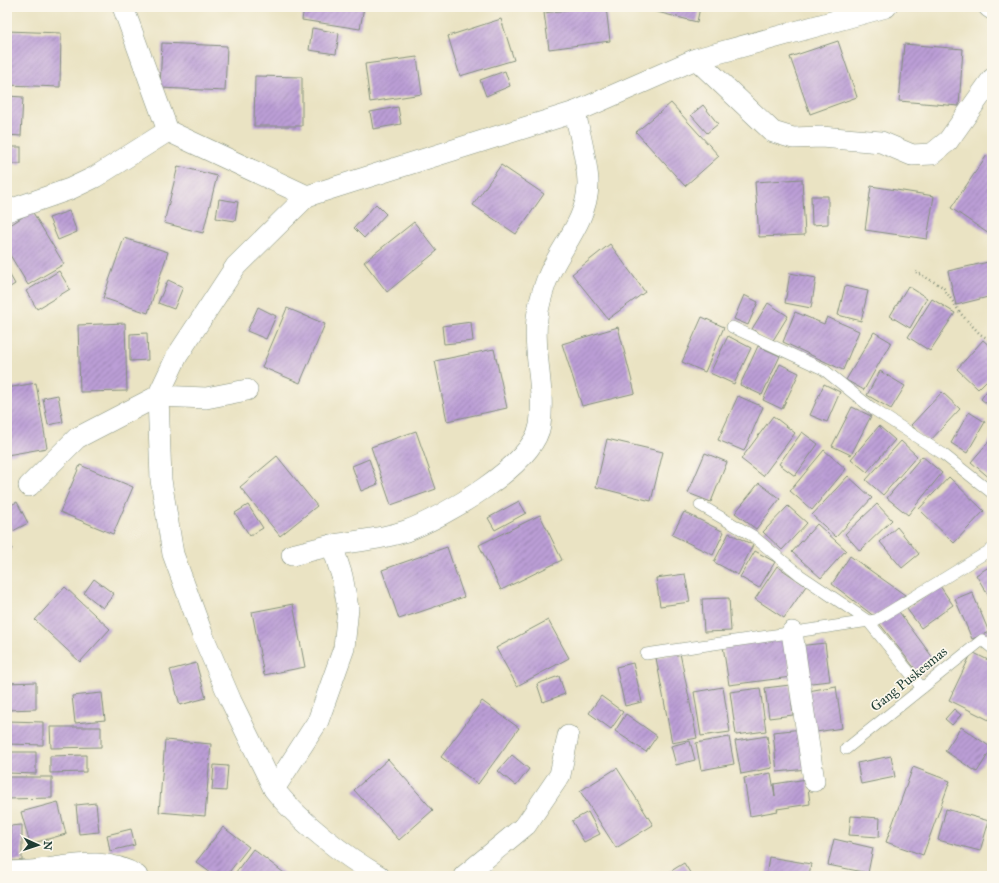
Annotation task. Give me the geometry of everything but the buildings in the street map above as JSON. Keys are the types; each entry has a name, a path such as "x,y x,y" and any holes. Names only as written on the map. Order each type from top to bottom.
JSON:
{"street":[{"path":"123,7 168,131 307,196"},
{"path":"379,876 356,862 283,802 274,789 231,701 203,636 173,554 161,480 158,396 178,356 236,266 307,196 575,112 696,59 886,7"},
{"path":"696,59 773,132 793,138 821,137 881,142 912,155 932,154 948,141 992,78"},
{"path":"292,555 332,545 406,531 441,515 500,477 528,451 540,426 536,317 543,289 554,264 583,214 588,186 575,112"},
{"path":"7,211 70,190 95,177 168,131"},
{"path":"29,486 77,438 158,396 206,398 247,390"},
{"path":"274,789 318,722 344,648 348,608 342,576 332,545"},
{"path":"792,632 814,781"},
{"path":"464,876 526,825 560,775 568,736"},
{"path":"7,872 37,870 71,865 96,864 126,869 137,876"}],"lane":[{"path":"732,327 824,369 873,409 943,454 992,493"},
{"path":"700,505 752,536 800,575 868,621 922,688"},
{"path":"646,654 876,620 992,549"},
{"name":"Gang Puskesmas","path":"846,749 982,640 992,648"}],"path":[{"path":"916,272 943,287 961,314 980,334 992,341"}]}
